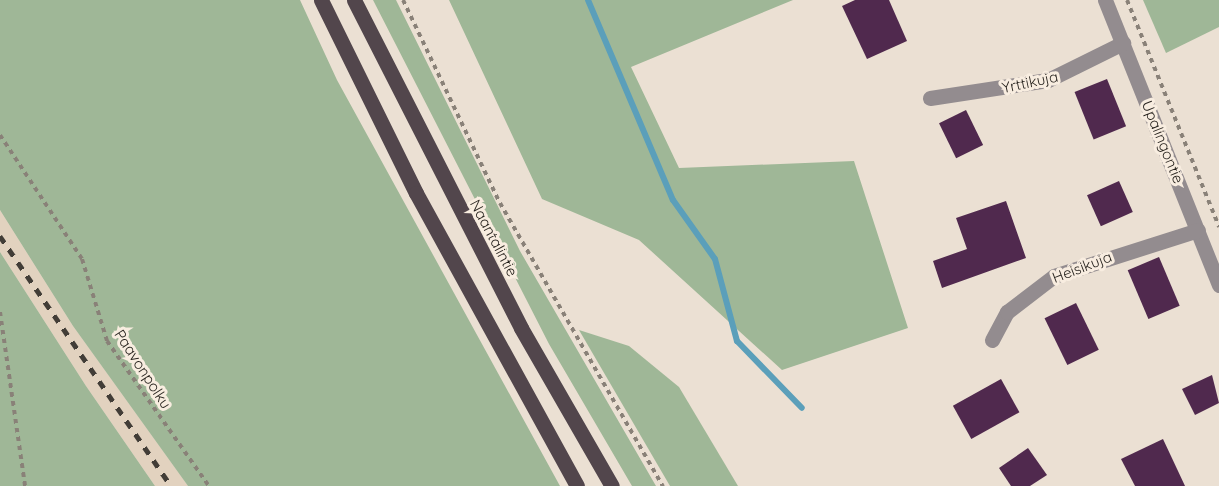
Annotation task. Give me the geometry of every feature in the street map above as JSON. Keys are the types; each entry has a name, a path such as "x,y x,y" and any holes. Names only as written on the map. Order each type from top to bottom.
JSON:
{"main road":[{"path":"321,0 422,203 577,486"},
{"name":"Naantalintie","path":"354,0 521,328 612,486"}],"street":[{"name":"Upalingontie","path":"1105,0 1219,285"},
{"name":"Yrttikuja","path":"930,98 1048,80 1123,44"},
{"name":"Heisikuja","path":"992,340 1007,312 1054,276 1198,230"}],"path":[{"path":"404,0 500,203 663,486"},
{"path":"1127,0 1219,227"},
{"name":"Paavonpolku","path":"0,135 82,259 107,341 209,486"},
{"path":"0,312 25,486"}],"shaded area":[{"path":"0,210 73,326 188,486 155,486 86,386 0,252"}],"green space":[{"path":"0,0 300,0 337,80 560,486 188,486 73,326 0,210"},
{"path":"373,0 396,0 520,251 656,486 632,486 549,344"},
{"path":"449,0 793,0 631,67 679,168 854,161 908,328 782,370 639,240 542,199"},
{"path":"1143,0 1219,0 1219,27 1166,53"},
{"path":"0,252 86,386 155,486 0,486"},
{"path":"579,330 629,346 679,387 738,486 670,486"}],"building":[{"path":"855,0 889,0 907,41 867,59 842,6"},
{"path":"1107,79 1126,126 1094,139 1075,92"},
{"path":"966,110 983,145 956,158 939,123"},
{"path":"1119,181 1133,212 1101,226 1087,195"},
{"path":"1006,201 1026,258 942,288 933,261 967,249 956,218"},
{"path":"1159,257 1180,306 1148,319 1128,270"},
{"path":"1076,303 1099,350 1067,365 1045,318"},
{"path":"1212,375 1219,403 1195,415 1182,389"},
{"path":"1001,379 1019,412 971,439 953,406"},
{"path":"1163,439 1185,486 1135,486 1121,459"},
{"path":"1028,448 1047,475 1030,486 1011,486 999,468"}],"waterway":[{"path":"588,0 673,200 715,259 737,341 802,408"}],"railway":[{"path":"0,236 171,486"}]}
